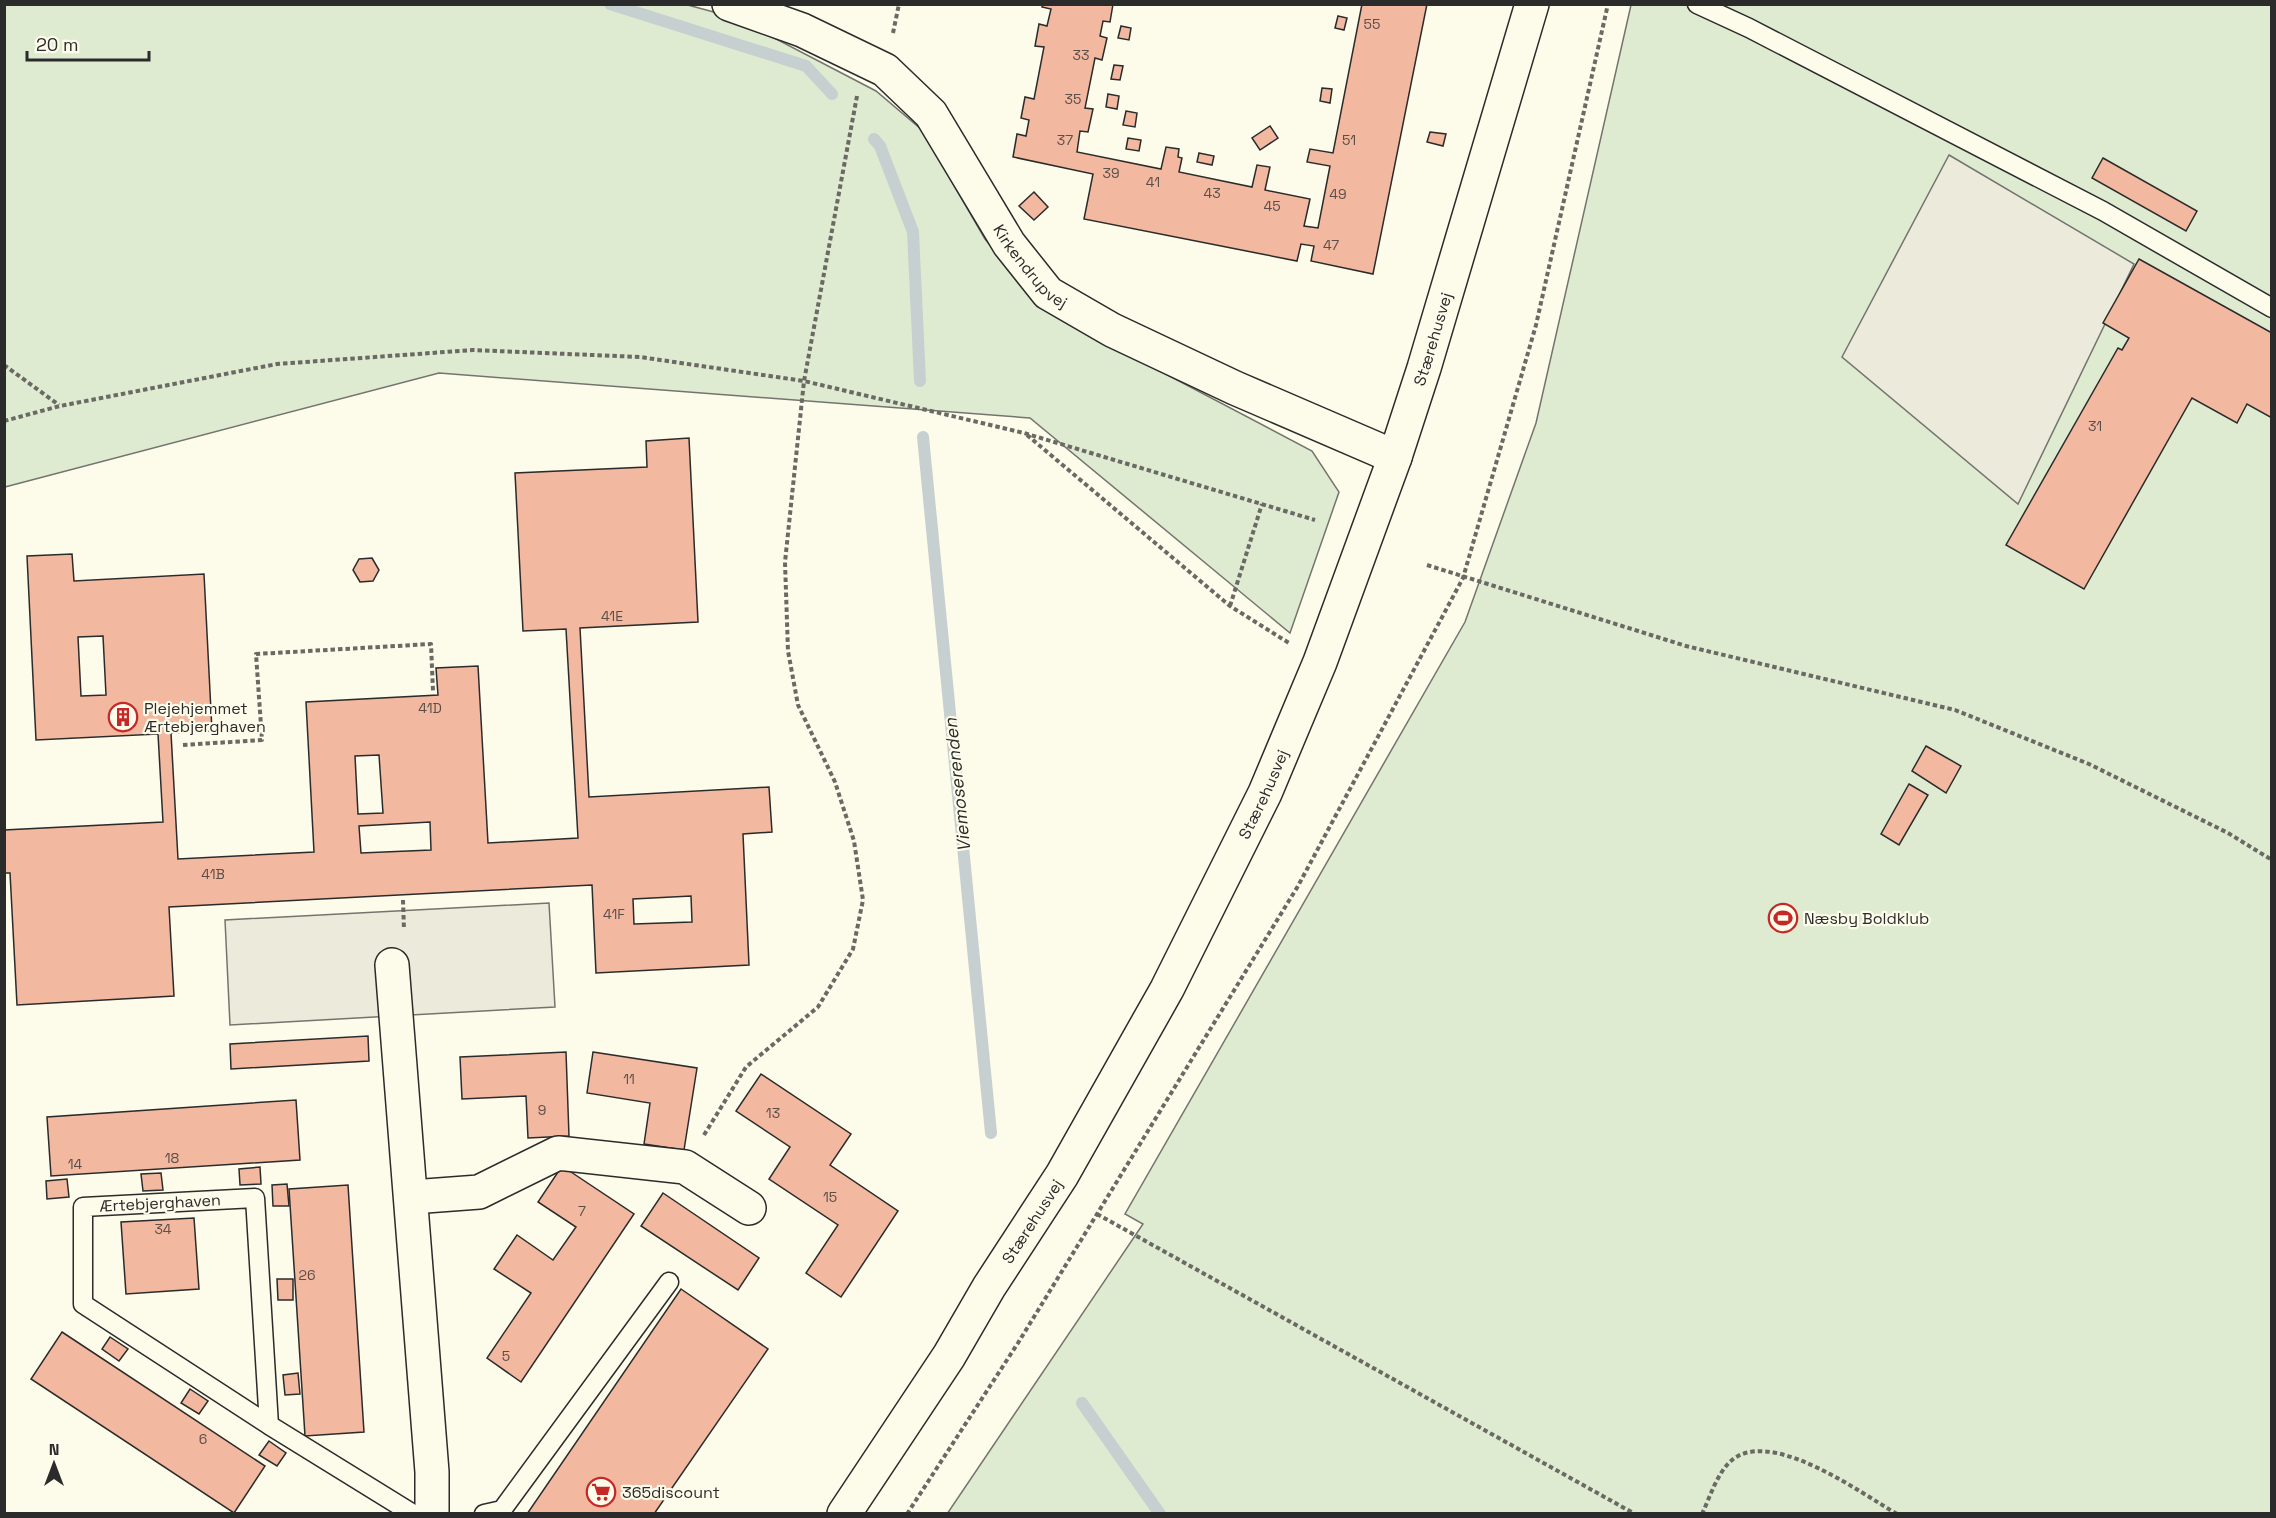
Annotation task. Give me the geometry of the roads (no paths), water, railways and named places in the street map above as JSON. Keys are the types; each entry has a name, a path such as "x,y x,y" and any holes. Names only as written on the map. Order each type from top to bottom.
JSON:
{"street":[{"name":"Kirkendrupvej","path":"729,4 802,30 885,70 931,114 1009,244 1048,293 1112,330 1235,388 1395,457"},
{"name":"Stærehusvej","path":"844,1514 950,1356 989,1287 1062,1175 1167,989 1265,793 1320,662 1395,457 1424,368 1532,4"},
{"path":"392,965 412,1197 432,1472 432,1514"},
{"path":"412,1197 479,1192 558,1153 685,1167 749,1208"}],"lane":[{"path":"1697,4 1749,28 2103,211 2271,308"},
{"name":"Ærtebjerghaven","path":"269,1425 255,1198 84,1207 83,1304 269,1425 413,1514"},
{"path":"484,1514 501,1509 669,1282"}],"waterway":[{"name":"Viemoserenden","path":"610,4 806,66 832,94"},
{"name":"Viemoserenden","path":"874,139 880,146 913,232 920,381"},
{"name":"Viemoserenden","path":"923,437 991,1133"},
{"name":"Viemoserenden","path":"1082,1403 1160,1514"}],"place":[{"name":"Plejehjemmet Ærtebjerghaven","path":"123,717"},
{"name":"Næsby Boldklub","path":"1783,918"},
{"name":"365discount","path":"601,1492"}]}
